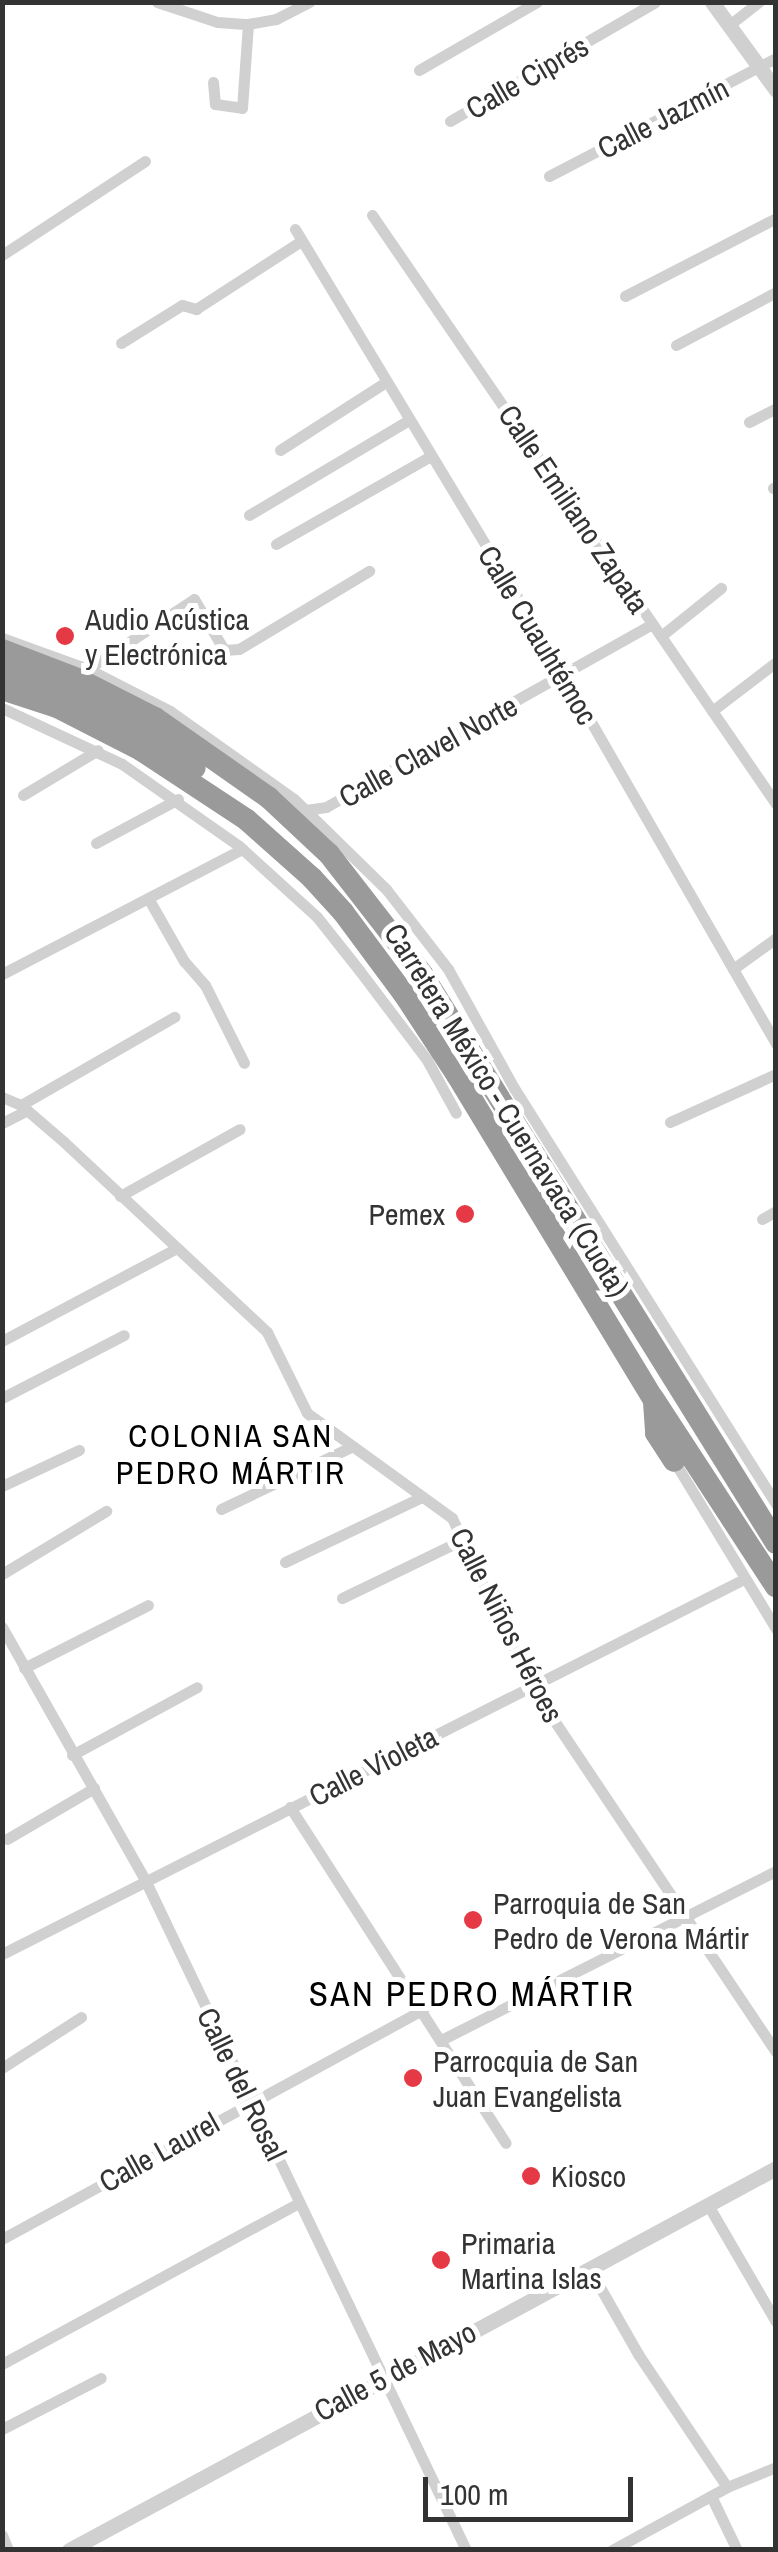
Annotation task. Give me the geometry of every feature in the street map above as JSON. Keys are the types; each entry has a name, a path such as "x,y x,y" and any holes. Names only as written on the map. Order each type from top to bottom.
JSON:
{"highway":[{"path":"2,650 80,680 154,718 268,797 329,854 422,974 776,1544"},
{"name":"Carretera México - Cuernavaca (Cuota)","path":"2,662 105,702 261,799 366,904 505,1093 608,1288 776,1544"},
{"path":"2,671 105,713 170,751 266,822 349,906 438,1029 776,1562"},
{"name":"Carretera México - Cuernavaca (Cuota)","path":"2,688 56,707 140,750 246,820 312,878 404,994 653,1398 776,1587"},
{"path":"653,1398 656,1433 674,1460"}],"street":[{"path":"157,2 218,22 248,24 276,19 309,2"},
{"path":"419,70 536,2"},
{"name":"Calle Ciprés","path":"450,121 655,2"},
{"path":"712,2 776,90"},
{"path":"728,26 759,2"},
{"path":"213,82 216,104 242,108 248,24"},
{"name":"Calle Jazmín","path":"549,176 776,58"},
{"path":"2,255 145,161"},
{"name":"Calle Emiliano Zapata","path":"372,215 776,804"},
{"path":"625,296 776,218"},
{"name":"Calle Cuauhtémoc","path":"120,343 182,304 196,310 298,235 564,675 776,1044"},
{"path":"676,345 776,292"},
{"path":"280,450 386,382"},
{"path":"749,422 776,408"},
{"path":"249,515 409,420"},
{"path":"276,544 431,456"},
{"path":"88,669 194,600 224,650 239,649 369,571"},
{"name":"Calle Clavel Norte","path":"306,810 326,807 564,675 656,630 721,588"},
{"path":"2,638 88,669 170,711 306,810 386,889 448,969 505,1093 776,1504"},
{"path":"712,711 776,662"},
{"path":"2,708 98,750 178,799 242,849 316,918 360,970 427,1060 456,1114"},
{"path":"23,795 98,750"},
{"path":"96,842 178,799"},
{"path":"2,974 242,849"},
{"path":"148,898 184,961 205,985 244,1062"},
{"path":"732,970 776,938"},
{"path":"2,1123 174,1017"},
{"path":"670,1122 776,1074"},
{"name":"Calle Niños Héroes","path":"2,1097 24,1108 267,1332 307,1413 452,1518 531,1686 776,2052"},
{"path":"120,1196 240,1128"},
{"path":"762,1219 776,1211"},
{"path":"2,1340 176,1250"},
{"path":"2,1398 124,1335"},
{"path":"220,1510 351,1447"},
{"path":"2,1486 79,1450"},
{"path":"674,1460 776,1629"},
{"path":"285,1562 422,1497"},
{"path":"2,1574 106,1511"},
{"path":"342,1598 462,1540"},
{"name":"Calle Violeta","path":"2,1954 744,1579"},
{"path":"24,1668 148,1605"},
{"name":"Calle del Rosal","path":"2,1628 146,1882 466,2550"},
{"path":"72,1755 197,1687"},
{"path":"7,1839 94,1788"},
{"path":"290,1808 506,2143"},
{"path":"442,2039 776,1871"},
{"name":"Calle Laurel","path":"2,2239 423,2009"},
{"path":"2,2068 80,2018"},
{"name":"Calle 5 de Mayo","path":"69,2550 382,2377 776,2168"},
{"path":"2,2364 299,2203"},
{"path":"708,2205 776,2322"},
{"path":"589,2268 638,2354 727,2487"},
{"path":"2,2429 101,2378"},
{"path":"612,2550 727,2487 776,2466"},
{"path":"711,2496 737,2550"},
{"path":"2,2535 8,2550"}],"place":[{"name":"Audio Acústica y Electrónica","path":"65,636"},
{"name":"Pemex","path":"465,1214"},
{"name":"Parroquia de San Pedro de Verona Mártir","path":"473,1920"},
{"name":"Parrocquia de San Juan Evangelista","path":"413,2078"},
{"name":"Kiosco","path":"531,2176"},
{"name":"Primaria Martina Islas","path":"441,2260"}],"district":[{"name":"COLONIA SAN PEDRO MÁRTIR","path":"231,1456"},
{"name":"SAN PEDRO MÁRTIR","path":"472,1994"}]}
